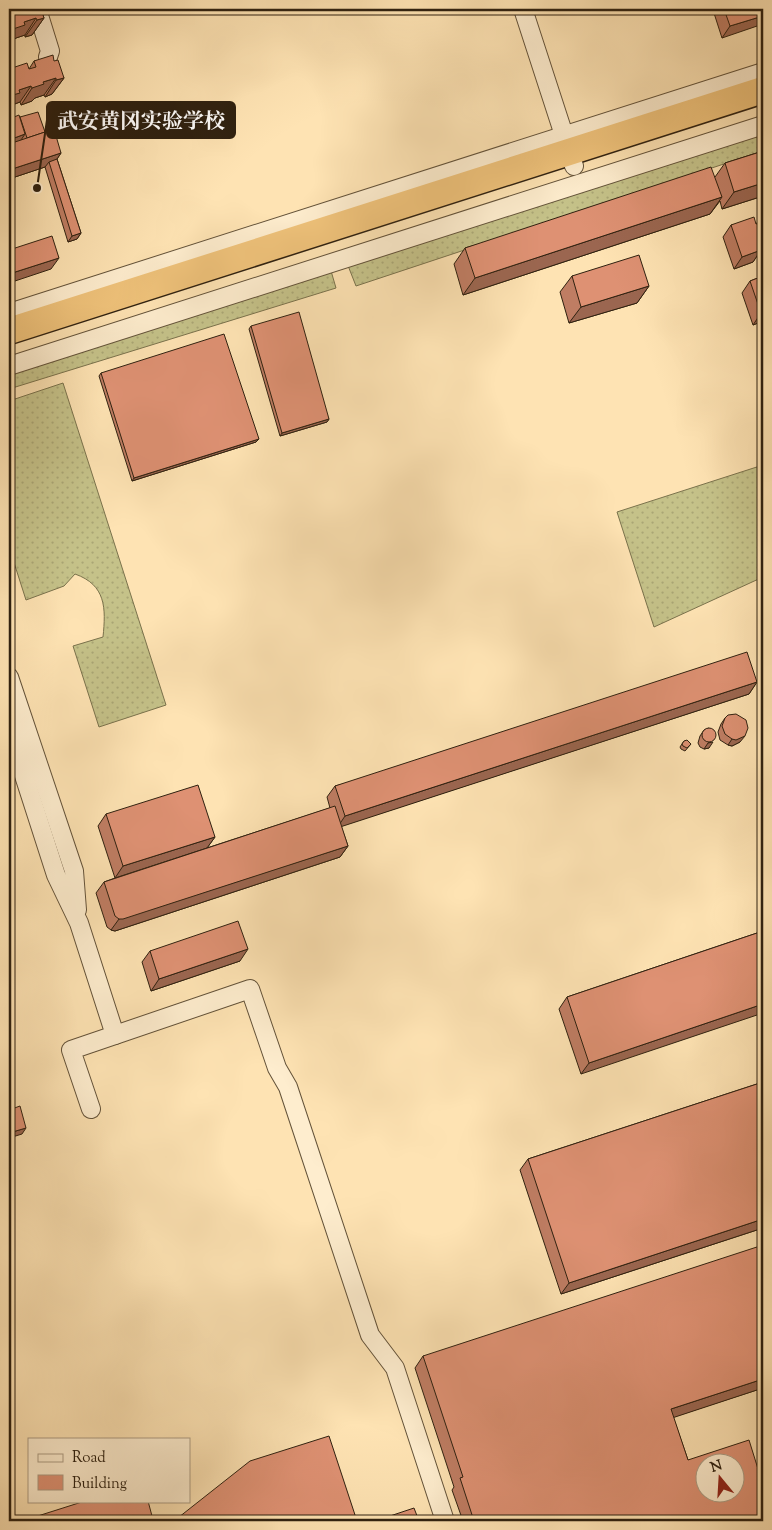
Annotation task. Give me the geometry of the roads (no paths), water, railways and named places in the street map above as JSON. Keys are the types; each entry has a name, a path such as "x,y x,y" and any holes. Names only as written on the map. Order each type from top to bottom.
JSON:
{"highway":[{"path":"9,331 763,90"},
{"path":"9,346 569,151 763,106"}],"street":[{"path":"37,9 50,51 48,57"},
{"path":"523,9 569,151"},
{"path":"9,313 569,151 763,72"},
{"path":"9,366 763,125"},
{"path":"9,676 74,871 79,923"},
{"path":"9,729 56,875 79,923 115,1035"},
{"path":"91,1109 70,1050 250,988 277,1068 288,1087 370,1335 395,1368 445,1521"}],"place":[{"name":"武安黄冈实验学校","path":"37,188"}]}
